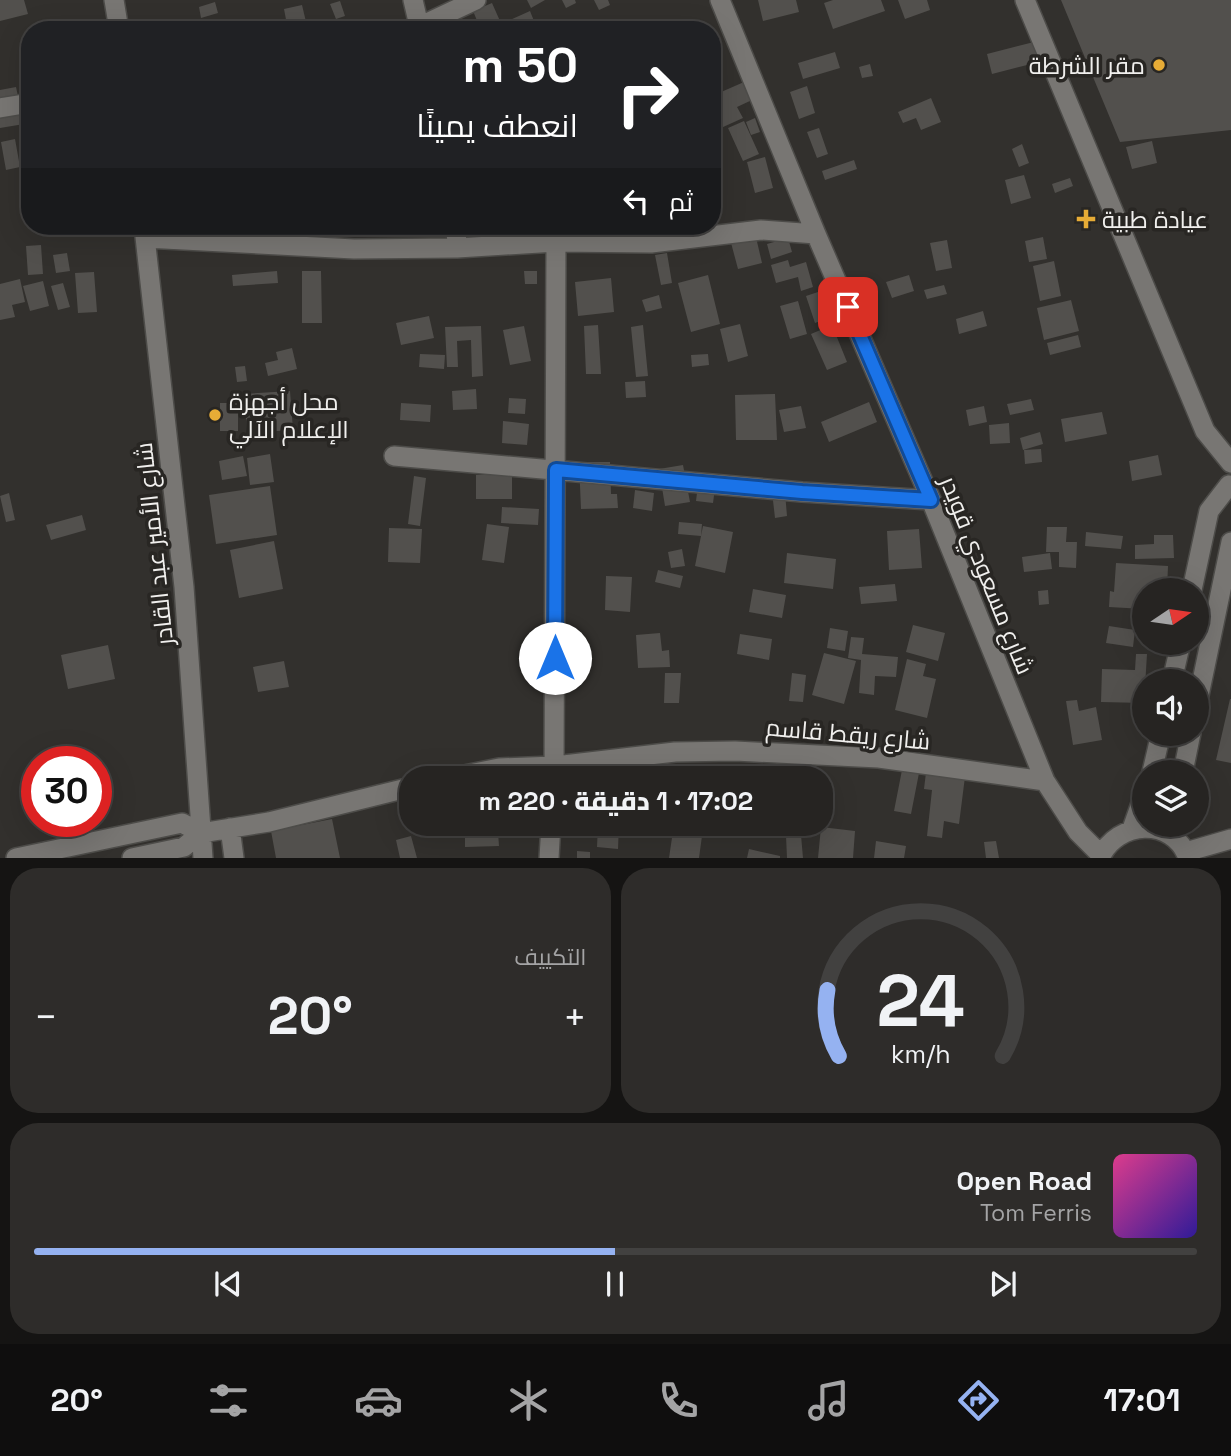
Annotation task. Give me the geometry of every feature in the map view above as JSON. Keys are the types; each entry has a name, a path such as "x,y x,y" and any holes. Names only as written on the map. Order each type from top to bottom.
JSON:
{"street":[{"path":"114,0 118,21"},
{"path":"413,0 416,21"},
{"path":"432,21 476,0"},
{"name":"شارع مسعودي قويدر","path":"720,0 816,234 931,500 1045,781"},
{"path":"1025,0 1206,430 1231,463"},
{"path":"0,108 21,104"},
{"path":"721,235 761,230 816,234"},
{"name":"شارع الأمير عبد القادر","path":"145,235 184,587 203,858"},
{"path":"182,235 354,249 457,248 556,242 650,243 718,235"},
{"path":"456,235 457,248"},
{"path":"554,766 556,242"},
{"path":"394,457 802,492 931,500"},
{"path":"1195,578 1209,511 1230,487"},
{"path":"1205,669 1231,542"},
{"name":"شارع ريقط قاسم","path":"591,766 676,752 789,752 879,758 1045,781"},
{"path":"1045,781 1078,832 1101,856 1116,836 1132,829"},
{"path":"132,858 184,848 201,833 269,822 399,790"},
{"path":"16,858 182,823 201,833"},
{"path":"230,828 234,858"},
{"path":"549,858 550,836"},
{"path":"1182,843 1231,839"}],"building":[{"path":"0,0 24,0 28,14 0,21"},
{"path":"527,0 545,0 531,8"},
{"path":"562,0 575,0 576,3 566,8"},
{"path":"594,0 608,0 610,5 599,10"},
{"path":"758,0 796,0 799,12 763,21"},
{"path":"833,0 881,0 885,11 833,29 824,3"},
{"path":"898,0 927,0 930,10 905,19"},
{"name":"مقر الشرطة","path":"1061,0 1231,0 1231,130 1120,142"},
{"path":"340,1 345,16 336,19 330,4"},
{"path":"215,2 218,13 201,18 199,7"},
{"path":"492,3 500,21 477,21 473,11"},
{"path":"302,5 306,21 286,21 284,9"},
{"path":"530,11 534,21 510,21"},
{"path":"1034,42 1039,62 992,74 987,54"},
{"path":"835,52 840,68 803,79 798,63"},
{"path":"870,64 873,76 862,78 859,67"},
{"path":"744,82 752,100 737,107 743,118 721,128 721,92"},
{"path":"807,86 815,113 799,119 790,92"},
{"path":"16,87 21,124 0,128 0,90"},
{"path":"931,98 941,122 921,130 916,118 903,123 898,112"},
{"path":"755,118 760,132 751,135 746,122"},
{"path":"744,121 759,154 743,161 728,128"},
{"path":"819,128 828,154 817,158 807,132"},
{"path":"15,139 20,167 6,170 1,142"},
{"path":"1152,141 1157,163 1132,169 1126,147"},
{"path":"1022,144 1029,163 1019,167 1012,149"},
{"path":"765,157 773,188 755,193 747,162"},
{"path":"854,160 857,169 825,180 822,171"},
{"path":"1024,175 1031,198 1011,204 1005,180"},
{"path":"1070,178 1073,186 1055,193 1052,184"},
{"path":"755,233 762,263 738,269 730,239"},
{"path":"1043,237 1047,259 1029,262 1025,241"},
{"path":"788,238 792,252 771,259 767,244"},
{"path":"947,240 952,268 936,271 930,243"},
{"path":"41,245 43,274 28,275 26,246"},
{"path":"67,253 70,271 56,273 53,255"},
{"path":"667,253 672,283 661,285 655,255"},
{"path":"788,260 790,267 806,262 813,287 801,291 798,277 776,283 771,265"},
{"path":"1054,261 1061,296 1040,301 1033,266"},
{"path":"277,271 278,283 233,286 232,275"},
{"path":"302,271 321,271 322,323 302,323"},
{"path":"524,271 537,271 537,284 525,284"},
{"path":"94,272 97,312 78,313 75,273"},
{"path":"708,275 720,324 691,332 678,283"},
{"path":"909,275 914,291 892,298 886,282"},
{"path":"611,278 614,312 578,316 575,282"},
{"path":"20,279 25,302 12,305 15,317 0,320 0,284"},
{"path":"43,281 49,306 30,311 23,286"},
{"path":"63,283 70,307 58,310 51,286"},
{"path":"944,285 947,294 927,299 924,290"},
{"path":"830,288 839,314 815,323 806,296"},
{"path":"659,295 662,308 646,312 642,300"},
{"path":"1071,300 1079,331 1044,340 1037,308"},
{"path":"798,301 807,334 790,339 780,306"},
{"path":"983,311 987,326 959,334 956,319"},
{"path":"429,316 434,338 401,345 396,323"},
{"path":"740,324 748,356 728,362 720,329"},
{"path":"598,325 601,374 586,374 584,326"},
{"path":"643,325 648,376 636,377 631,327"},
{"path":"832,325 847,362 827,370 811,334"},
{"path":"481,326 483,376 472,377 471,340 457,341 458,367 447,367 445,327"},
{"path":"524,326 531,361 510,365 503,330"},
{"path":"1078,335 1081,347 1050,355 1047,343"},
{"path":"292,348 297,369 268,376 265,363 278,360 276,352"},
{"path":"420,354 445,355 444,369 419,367"},
{"path":"708,354 709,365 692,367 691,355"},
{"path":"245,366 247,381 237,382 235,367"},
{"path":"645,381 646,397 626,398 625,382"},
{"path":"476,389 477,409 453,410 452,391"},
{"path":"290,391 293,430 247,433 244,394"},
{"path":"775,394 777,440 736,440 735,395"},
{"path":"509,398 526,399 525,414 508,413"},
{"path":"1031,399 1034,410 1010,415 1007,404"},
{"path":"869,402 877,422 829,442 821,422"},
{"path":"220,403 238,403 238,431 220,431"},
{"path":"401,403 431,405 430,422 400,420"},
{"path":"801,406 806,428 784,432 779,410"},
{"path":"984,406 987,422 969,426 966,410"},
{"path":"1102,412 1107,434 1065,442 1061,419"},
{"path":"503,421 529,424 527,445 502,443"},
{"path":"1009,423 1010,443 990,444 989,425"},
{"path":"1040,432 1043,444 1023,450 1020,438"},
{"path":"1041,449 1042,462 1025,464 1024,450"},
{"path":"270,454 274,482 250,485 247,458"},
{"path":"1158,455 1162,475 1132,481 1129,461"},
{"path":"243,456 247,476 222,480 219,461"},
{"path":"579,462 610,462 611,494 617,494 618,508 581,509"},
{"path":"683,465 690,502 665,506 659,469"},
{"path":"476,475 512,475 512,499 476,499"},
{"path":"414,476 426,478 420,526 408,524"},
{"path":"784,481 787,516 775,518 771,483"},
{"path":"698,485 715,488 713,503 696,501"},
{"path":"270,486 277,535 216,544 209,495"},
{"path":"635,490 654,493 652,511 633,508"},
{"path":"9,493 15,520 6,522 0,496"},
{"path":"502,507 539,509 538,525 501,523"},
{"path":"82,515 86,530 51,540 46,525"},
{"path":"679,522 702,524 701,536 678,534"},
{"path":"487,524 509,527 504,563 482,560"},
{"path":"703,526 733,532 725,573 695,566"},
{"path":"1047,527 1067,527 1066,542 1077,542 1076,568 1059,567 1059,552 1046,552"},
{"path":"389,528 422,529 420,563 388,562"},
{"path":"919,529 922,568 889,570 887,531"},
{"path":"1086,532 1123,536 1121,549 1085,546"},
{"path":"1154,535 1173,535 1174,558 1135,559 1135,545 1154,544"},
{"path":"274,541 283,589 239,598 230,550"},
{"path":"682,549 685,566 671,568 668,552"},
{"path":"787,553 836,559 833,589 784,583"},
{"path":"1050,553 1052,569 1024,572 1022,557"},
{"path":"1116,563 1168,566 1168,578 1132,578 1132,608 1109,607 1110,591 1114,592"},
{"path":"658,570 683,576 680,588 655,582"},
{"path":"606,576 632,577 630,612 605,610"},
{"path":"895,584 897,601 861,604 859,587"},
{"path":"753,589 786,595 782,618 749,612"},
{"path":"1048,590 1049,604 1039,605 1038,591"},
{"path":"913,625 945,633 938,661 906,652"},
{"path":"1109,626 1132,630 1132,647 1106,643"},
{"path":"830,628 848,631 845,651 827,648"},
{"path":"660,633 662,651 669,650 670,667 638,668 636,635"},
{"path":"740,634 772,639 769,660 737,654"},
{"path":"851,637 864,638 862,654 898,657 896,677 875,676 874,695 859,693 861,660 848,658"},
{"path":"108,645 115,679 68,689 61,655"},
{"path":"824,653 856,661 844,704 812,695"},
{"path":"1136,655 1147,655 1146,669 1135,669"},
{"path":"907,659 926,664 923,676 936,679 927,718 895,710"},
{"path":"284,661 289,687 258,692 253,667"},
{"path":"1102,669 1132,670 1132,703 1101,702"},
{"path":"665,673 681,673 679,703 664,703"},
{"path":"792,673 806,675 803,702 789,701"},
{"path":"1231,699 1231,763 1216,760"},
{"path":"1077,700 1079,711 1096,707 1102,740 1073,745 1066,701"},
{"path":"928,756 967,761 959,824 944,821 942,838 927,836 932,790 924,789"},
{"path":"902,770 919,773 911,814 894,811"},
{"path":"332,819 340,858 276,858 271,831"},
{"path":"833,828 855,831 853,858 818,858 820,836 833,836"},
{"path":"411,836 417,858 400,858 396,840"},
{"path":"465,836 498,836 499,846 465,847"},
{"path":"597,836 619,836 618,849 597,847"},
{"path":"672,836 702,836 699,858 669,858"},
{"path":"786,836 801,836 803,858 787,858"},
{"path":"876,841 906,846 904,858 874,858"},
{"path":"996,841 999,858 986,858 984,842"},
{"path":"749,849 780,856 780,858 747,858"},
{"path":"577,851 590,852 590,858 577,858"}],"place":[{"name":"مقر الشرطة","path":"1159,65"},
{"name":"عيادة طبية","path":"1086,219"},
{"name":"محل أجهزة الإعلام الآلي","path":"215,415"}],"route":[{"path":"555,658 556,470 802,492 931,500 848,307"}]}
